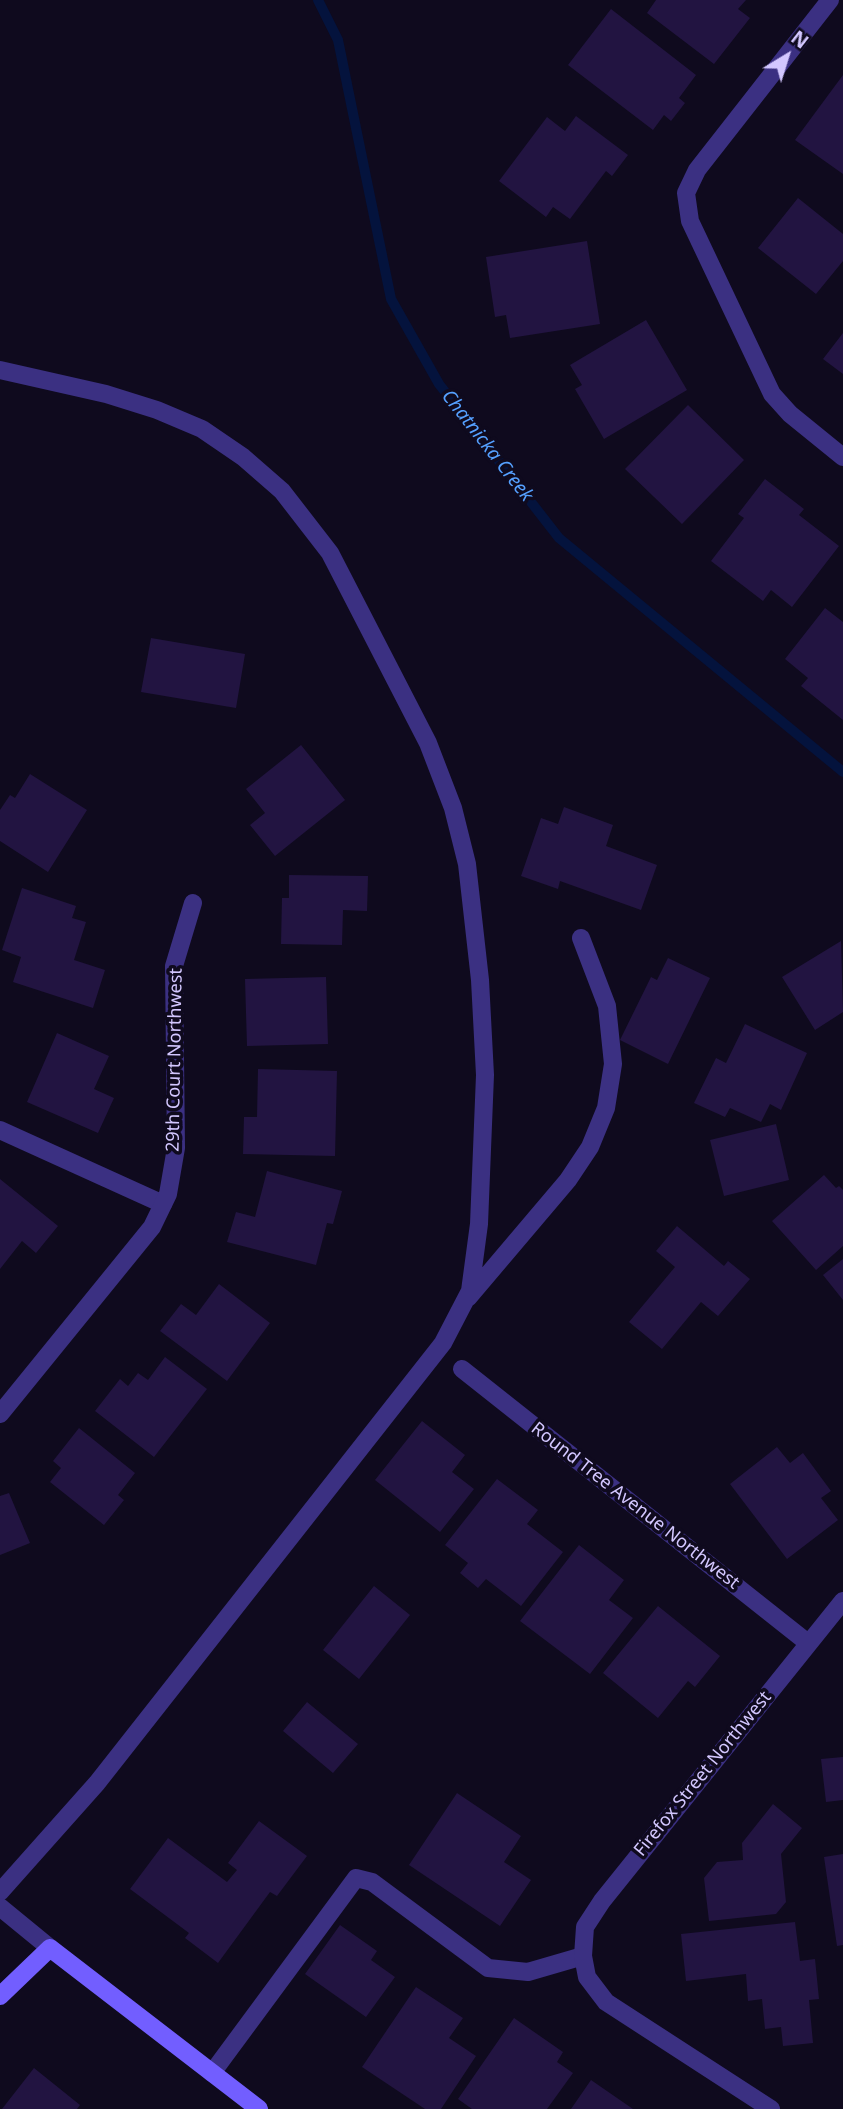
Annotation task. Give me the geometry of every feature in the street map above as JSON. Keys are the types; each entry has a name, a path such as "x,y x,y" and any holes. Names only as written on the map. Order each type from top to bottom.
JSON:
{"main road":[{"path":"0,1996 50,1948 259,2109"}],"street":[{"path":"830,0 697,170 686,192 690,221 772,394 790,414 843,457"},
{"path":"0,370 106,394 157,410 202,429 282,491 330,554 428,743 453,808 467,864 480,980 485,1075 479,1224 470,1291 443,1343 396,1407 312,1506 97,1783 0,1892"},
{"name":"29th Court Northwest","path":"0,1414 152,1227 163,1204 176,1148 174,966 193,903"},
{"path":"463,1303 568,1180 590,1147 606,1108 613,1064 607,1006 581,938"},
{"path":"0,1130 163,1204"},
{"name":"Round Tree Avenue Northwest","path":"462,1369 808,1643"},
{"name":"Firefox Street Northwest","path":"583,1956 585,1927 602,1901 843,1601"},
{"path":"212,2073 356,1878 372,1882 488,1968 528,1972 583,1956 587,1977 606,2002 771,2109"},
{"path":"0,1907 50,1948"}],"building":[{"path":"656,0 746,0 738,9 750,18 714,64 647,13"},
{"path":"611,9 696,75 679,98 685,103 671,121 664,115 653,130 568,65"},
{"path":"843,75 843,174 795,140"},
{"path":"576,116 628,155 612,176 606,171 570,219 553,207 546,217 499,181 547,117 565,131"},
{"path":"798,198 843,234 843,261 816,294 758,248"},
{"path":"587,241 600,324 510,338 506,315 495,317 486,257"},
{"path":"646,320 687,390 604,439 575,389 582,385 570,365"},
{"path":"843,333 843,374 823,359"},
{"path":"688,405 744,460 682,524 625,469"},
{"path":"765,479 804,509 799,515 839,546 792,607 771,590 763,601 711,561 744,518 738,514"},
{"path":"825,608 843,622 843,720 801,686 808,678 785,659"},
{"path":"151,638 245,654 236,708 141,692"},
{"path":"301,745 345,800 275,856 250,825 265,813 246,789"},
{"path":"30,774 87,810 48,872 0,841 0,810 10,795 15,798"},
{"path":"564,807 613,825 606,846 657,865 641,910 560,881 558,889 521,876 541,818 558,824"},
{"path":"289,875 368,876 367,911 343,910 342,945 281,944 282,898 289,898"},
{"path":"22,888 76,906 72,918 86,922 74,960 105,970 93,1008 13,982 21,957 2,950"},
{"path":"841,941 843,1012 815,1030 782,977"},
{"path":"668,958 710,978 668,1064 620,1040 651,977 657,980"},
{"path":"326,977 328,1044 247,1046 245,979"},
{"path":"745,1024 807,1053 781,1110 770,1104 761,1122 730,1108 725,1117 694,1103 716,1058 726,1063"},
{"path":"57,1033 109,1056 94,1089 114,1098 98,1133 27,1102"},
{"path":"258,1069 337,1071 335,1156 243,1154 244,1117 257,1117"},
{"path":"776,1124 789,1180 724,1196 710,1140"},
{"path":"267,1171 342,1191 333,1224 327,1223 316,1265 227,1242 236,1212 255,1217"},
{"path":"824,1175 836,1188 839,1186 843,1190 843,1246 816,1270 772,1221"},
{"path":"0,1179 58,1226 36,1253 22,1241 0,1269"},
{"path":"677,1226 724,1266 728,1261 750,1279 718,1316 701,1302 662,1349 629,1322 675,1267 656,1251"},
{"path":"843,1259 843,1300 823,1275"},
{"path":"219,1284 270,1323 227,1381 160,1331 181,1304 196,1315"},
{"path":"165,1357 207,1389 154,1457 95,1411 120,1379 128,1386 138,1373 148,1380"},
{"path":"422,1421 465,1455 452,1472 474,1489 440,1532 375,1480"},
{"path":"79,1428 135,1473 118,1495 124,1500 104,1525 50,1482 61,1468 53,1461"},
{"path":"777,1447 790,1463 803,1453 831,1491 821,1498 838,1520 787,1559 730,1484"},
{"path":"497,1479 538,1510 527,1524 563,1552 521,1606 486,1579 478,1588 460,1573 468,1563 445,1545"},
{"path":"9,1493 30,1543 0,1555 0,1496"},
{"path":"579,1545 624,1580 609,1600 633,1618 590,1674 520,1621"},
{"path":"374,1586 410,1615 359,1679 323,1650"},
{"path":"658,1606 720,1656 695,1687 688,1681 658,1718 603,1673"},
{"path":"307,1702 358,1744 333,1773 283,1731"},
{"path":"843,1757 843,1800 826,1802 821,1759"},
{"path":"457,1793 521,1836 504,1862 531,1880 500,1926 409,1865"},
{"path":"773,1804 802,1828 781,1854 786,1902 776,1914 709,1921 704,1878 717,1862 743,1860 742,1843"},
{"path":"259,1821 307,1856 277,1896 270,1892 218,1963 185,1938 189,1933 130,1889 168,1838 227,1882 237,1870 228,1863"},
{"path":"843,1854 843,1945 837,1946 824,1857"},
{"path":"795,1922 800,1961 815,1959 819,1999 809,2000 813,2043 783,2046 781,2027 765,2029 762,1999 748,2001 746,1974 686,1981 681,1934"},
{"path":"340,1925 377,1951 371,1960 395,1977 366,2017 305,1974"},
{"path":"416,1987 463,2018 449,2038 476,2056 441,2109 425,2109 362,2067"},
{"path":"514,2018 563,2052 557,2062 573,2073 547,2109 472,2109 458,2099"},
{"path":"34,2068 80,2105 77,2109 2,2109"},
{"path":"591,2080 633,2109 571,2109"}],"waterway":[{"name":"Chatnicka Creek","path":"318,0 338,40 391,299 439,384 559,538 843,772"}]}
